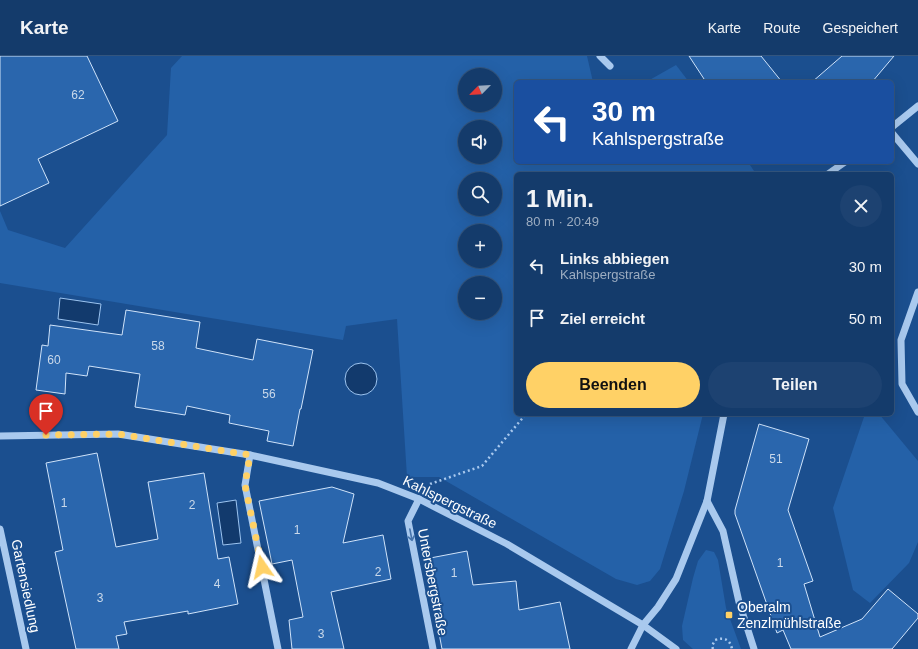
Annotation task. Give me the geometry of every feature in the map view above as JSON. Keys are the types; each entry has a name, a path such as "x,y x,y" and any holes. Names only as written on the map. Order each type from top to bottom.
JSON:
{"street":[{"path":"600,56 610,66"},
{"path":"894,125 918,106"},
{"path":"894,134 918,164"},
{"path":"831,172 842,164"},
{"path":"918,292 901,340 902,384 918,412"},
{"path":"631,649 643,625 658,607 676,579 707,501 724,416"},
{"name":"Kahlspergstraße","path":"0,436 118,434 250,455 378,483 419,498 507,544 643,625 676,649"},
{"path":"250,455 245,485 278,649"},
{"name":"Untersbergstraße","path":"419,498 408,522 433,649"},
{"path":"707,501 723,531 739,602 754,649"},
{"name":"Gartensiedlung","path":"0,529 26,649"}],"path":[{"path":"419,498 430,484 482,466 524,416"},
{"path":"713,649 712,646 716,640 721,638 726,639 731,644 732,649"}],"shaded area":[{"path":"182,56 587,56 593,80 514,80 514,164 749,164 755,172 514,172 514,416 703,416 684,491 660,569 650,581 637,585 616,579 439,477 407,477 397,319 346,326 343,340 0,283 0,211 8,230 65,248 167,135 171,68"},
{"path":"676,65 687,80 650,80"},
{"path":"60,298 101,304 98,325 58,319"},
{"path":"358,363 364,363 374,370 377,379 376,385 370,392 364,395 358,395 348,388 345,382 345,376 352,366"},
{"path":"864,416 881,416 918,461 918,542 909,563 870,603 853,590 833,508"},
{"path":"236,500 241,543 223,545 217,503"},
{"path":"706,550 714,552 718,560 726,608 741,649 693,649 683,640 682,626 693,578 698,561"}],"building":[{"path":"0,56 87,56 118,121 38,159 49,183 0,206"},
{"path":"689,56 761,56 780,80 705,80"},
{"path":"842,56 894,56 874,80 814,80"},
{"path":"126,310 200,322 196,348 253,360 257,339 313,350 293,446 267,441 269,431 229,423 230,415 187,406 185,415 135,407 140,374 89,366 87,376 66,373 65,394 36,390 42,345 48,346 50,325 122,335"},
{"path":"759,424 809,439 788,510 813,581 804,584 820,637 862,619 888,589 918,614 918,618 892,649 791,649 783,630 777,633 735,514"},
{"path":"97,453 116,547 158,539 148,482 204,473 218,559 229,557 238,604 188,614 188,611 124,622 127,634 116,636 119,649 76,649 55,552 63,550 46,463"},
{"path":"332,487 354,494 343,543 383,535 391,579 331,592 344,649 292,649 289,620 303,617 292,560 272,564 259,501"},
{"path":"467,551 473,585 516,581 519,610 560,602 570,649 442,649 425,559"}],"place":[{"name":"Oberalm Zenzlmühlstraße","path":"729,615"}],"route":[{"path":"46,435 118,434 250,455 245,485 262,567"}]}
